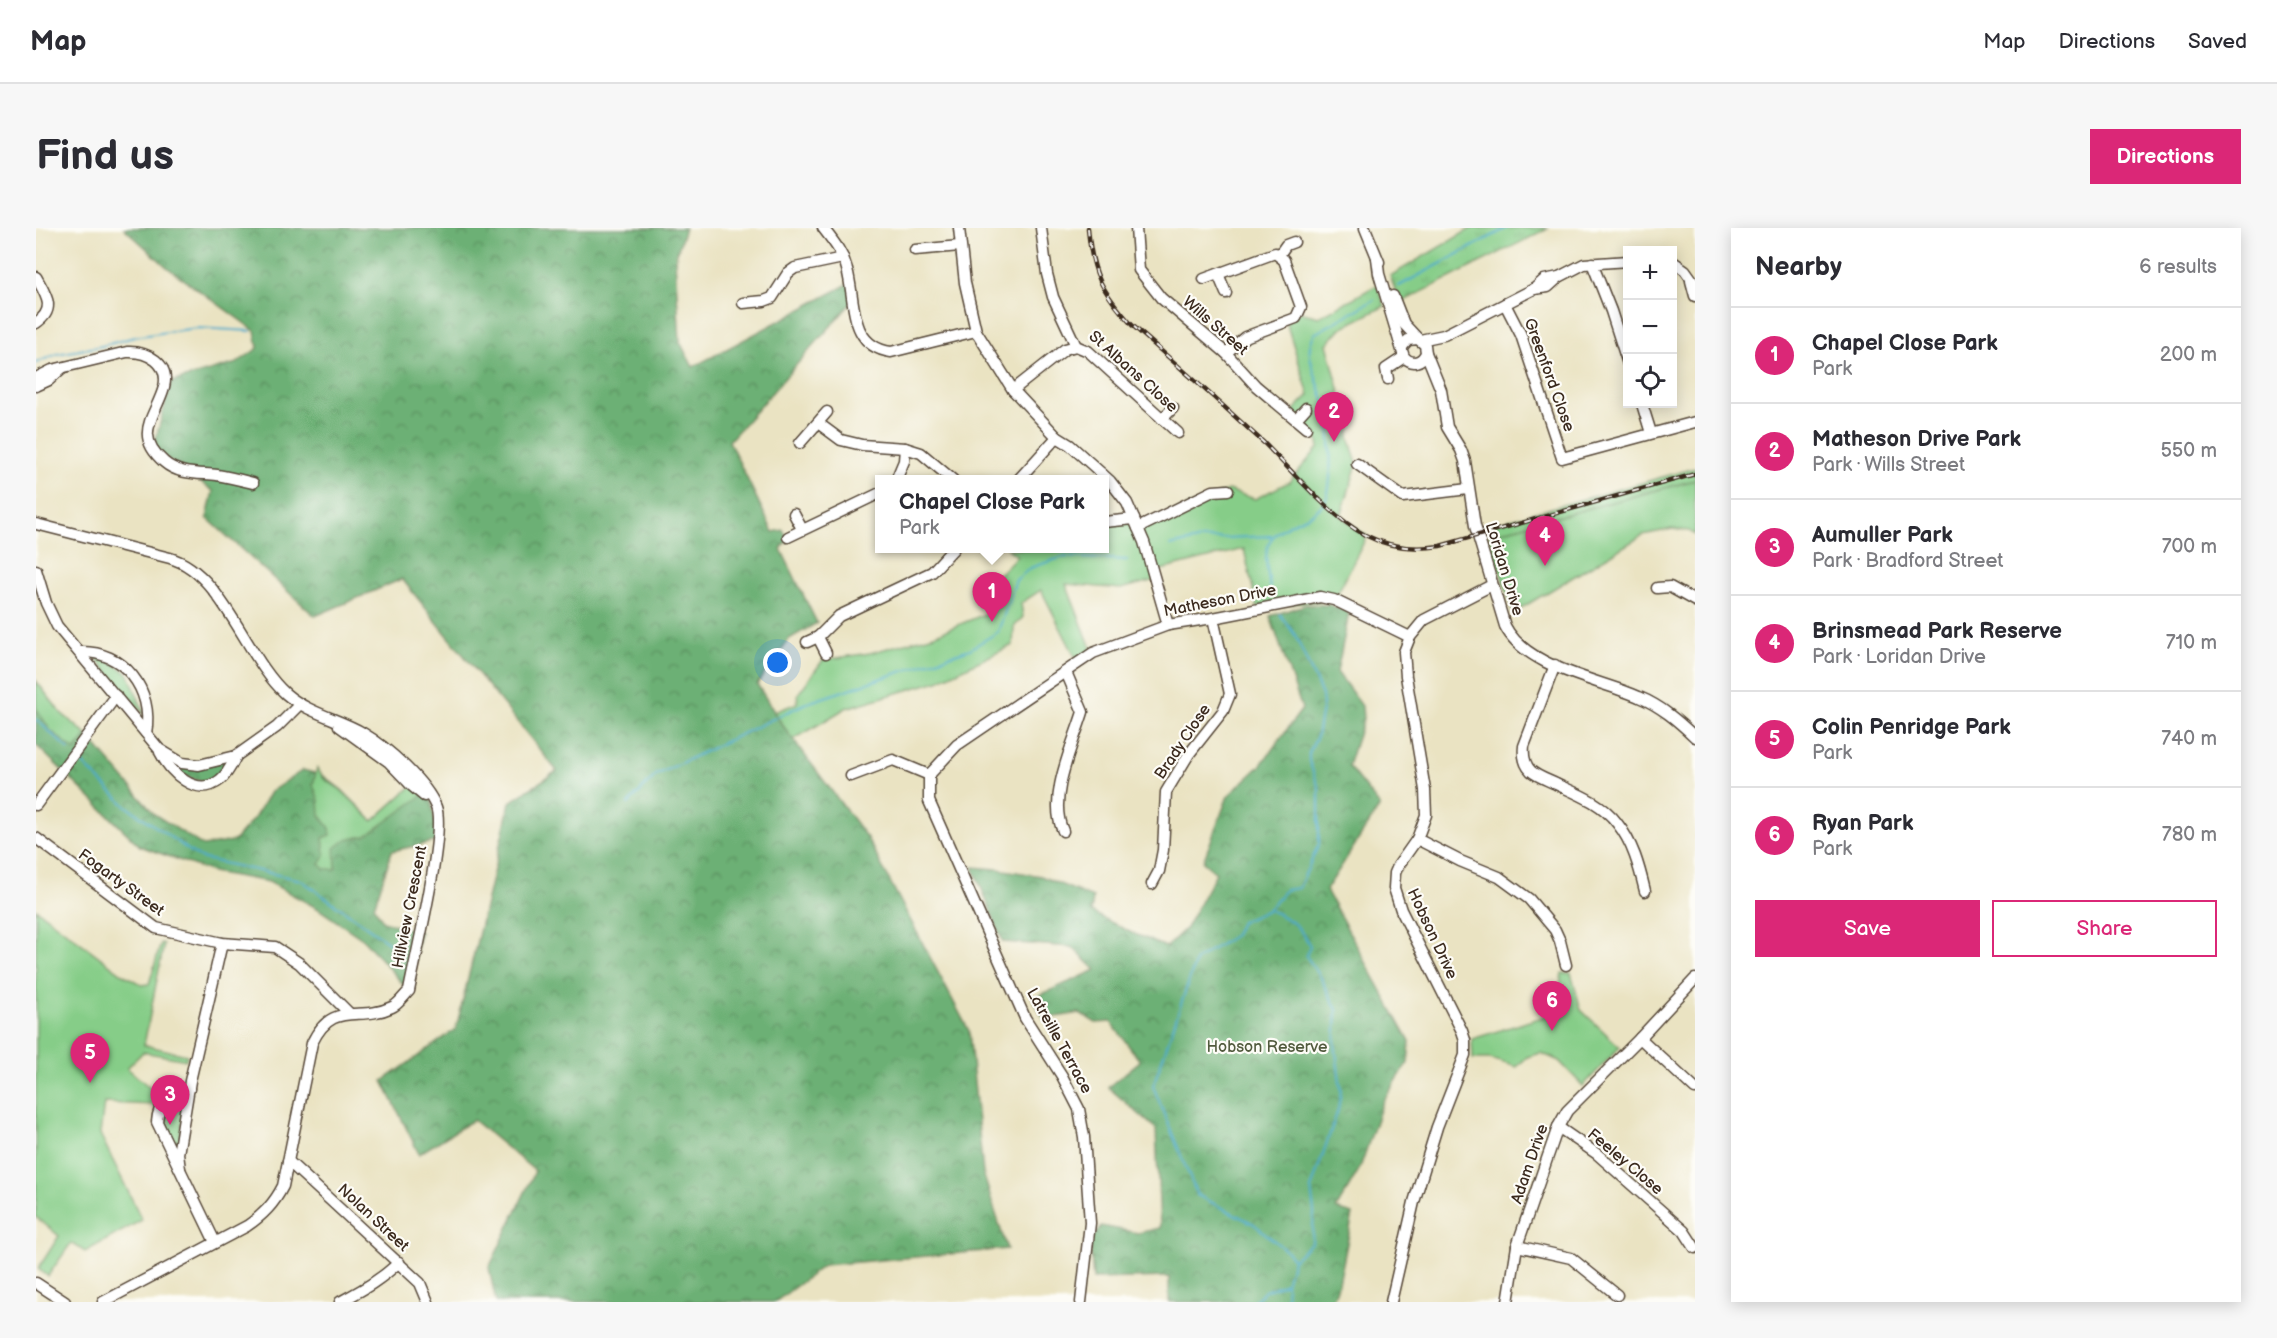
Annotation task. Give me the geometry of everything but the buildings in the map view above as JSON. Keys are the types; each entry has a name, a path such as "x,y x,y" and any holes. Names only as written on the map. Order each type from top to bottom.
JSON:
{"street":[{"path":"823,228 843,258 858,326 870,346 891,352 976,331"},
{"path":"959,228 965,284 976,331 1013,390 1057,436 1103,475"},
{"name":"St Albans Close","path":"1041,228 1050,287 1077,346 1089,351 1178,434"},
{"name":"Wills Street","path":"1136,228 1139,270 1161,298 1226,353 1256,386 1306,428"},
{"path":"1365,228 1404,324 1425,345 1426,352"},
{"path":"1279,255 1286,245 1294,242"},
{"path":"915,250 960,246"},
{"path":"1204,279 1270,254 1279,255 1284,260 1301,308 1296,318 1245,337 1226,353"},
{"path":"743,303 772,298 788,273 795,268 843,258"},
{"path":"1377,258 1379,274 1406,355 1435,376"},
{"path":"1406,355 1419,362 1444,335 1534,289 1544,280 1559,277 1580,266 1592,263 1623,261"},
{"path":"1592,263 1625,354"},
{"path":"1677,264 1685,270 1693,282 1695,296"},
{"path":"1218,274 1226,293"},
{"path":"36,277 47,301 48,311 36,323"},
{"name":"Greenford Close","path":"1505,304 1521,335 1562,458 1651,433"},
{"path":"1388,379 1386,369 1406,355 1408,340 1444,335"},
{"path":"1013,390 1065,349 1077,346"},
{"path":"36,378 52,369 128,352 137,351 150,355 161,366 165,379 148,423 148,437 156,454 171,468 180,471 253,483"},
{"name":"Loridan Drive","path":"1426,352 1441,390 1447,427 1465,461 1474,526 1504,626 1511,638 1534,657 1641,697 1666,712 1695,737"},
{"path":"36,386 49,380 62,368"},
{"path":"1162,419 1173,408"},
{"path":"1296,419 1306,408"},
{"path":"1643,408 1651,433 1695,422"},
{"path":"800,443 827,412"},
{"path":"818,423 842,440 862,445 905,448 921,453 947,475"},
{"path":"1022,475 1057,436"},
{"path":"898,475 904,460 905,448"},
{"path":"1357,464 1403,497 1468,489"},
{"path":"1109,480 1127,503 1136,524 1168,625"},
{"path":"1109,522 1136,524 1213,491 1228,490"},
{"path":"788,537 875,495"},
{"path":"794,514 802,529"},
{"name":"Hillview Crescent","path":"36,524 189,564 200,574 284,693 300,704 364,733 392,754 423,787 437,808 438,841 408,991 393,1007 366,1013 349,1013 328,1021 318,1031 312,1043 283,1186 270,1208 247,1226 103,1302"},
{"path":"36,534 52,529"},
{"path":"807,642 818,637 839,616 932,572 950,553"},
{"path":"36,570 52,618 159,749 176,774 197,786 213,785 229,769 236,756"},
{"path":"1410,637 1419,624 1430,616 1492,585"},
{"path":"1657,588 1670,587 1695,601"},
{"name":"Matheson Drive","path":"929,775 957,745 1093,653 1168,625 1320,597 1334,600 1410,637"},
{"name":"Brady Close","path":"1152,884 1159,871 1163,850 1166,792 1189,754 1223,711 1230,694 1213,618"},
{"path":"818,637 826,653"},
{"name":"Hobson Drive","path":"1391,1302 1414,1202 1437,1127 1463,1062 1465,1047 1462,1031 1395,894 1395,873 1417,839 1426,819 1427,802 1406,676 1404,652 1410,637"},
{"path":"79,652 101,653 114,659 130,674 143,691 149,720 146,733"},
{"path":"1555,665 1524,746 1523,755 1526,763 1531,771 1603,808 1617,822 1634,850 1645,891"},
{"path":"1064,831 1057,807 1061,785 1083,712 1066,672"},
{"path":"36,805 116,696"},
{"path":"159,749 174,759 190,765 236,756 277,727 300,704"},
{"path":"852,776 893,760 929,775"},
{"name":"Latreille Terrace","path":"929,775 929,801 1025,1018 1062,1076 1079,1109 1084,1137 1090,1223 1081,1302"},
{"name":"Fogarty Street","path":"36,838 156,928 222,943 275,947 299,963 349,1013"},
{"path":"1417,839 1498,877 1529,899 1555,930 1566,965"},
{"path":"180,1169 178,1154 189,1089 222,943"},
{"name":"Adam Drive","path":"1508,1302 1517,1246 1558,1127 1567,1111 1695,979"},
{"path":"1640,1038 1695,1089"},
{"path":"189,1089 170,1096 162,1103 157,1115 159,1128 215,1242"},
{"name":"Feeley Close","path":"1558,1127 1597,1154 1684,1231 1695,1248"},
{"name":"Nolan Street","path":"288,1161 420,1283 428,1302"},
{"path":"1517,1246 1570,1258 1617,1295"},
{"path":"340,1302 375,1283 399,1262"},
{"path":"36,1284 65,1302"}],"green space":[{"path":"124,228 685,228 675,259 680,342 693,367 850,283 853,301 729,441 773,532 783,530 788,540 781,549 817,623 789,639 757,684 783,726 867,838 969,1031 983,1173 1007,1249 824,1265 775,1302 496,1302 489,1268 535,1171 473,1120 419,1154 383,1081 456,1029 510,802 557,771 402,579 315,616 207,518 213,491 153,449 171,382 237,363 258,348 255,331 168,268"},
{"path":"1472,228 1549,228 1400,303 1390,276"},
{"path":"1377,285 1385,306 1341,328 1327,344 1357,464 1341,516 1367,536 1334,600 1257,607 1244,549 1153,572 1155,580 1121,589 1066,584 1093,653 1079,664 1041,590 1021,603 1023,617 1014,627 1013,645 938,681 846,708 793,740 774,712 797,703 798,694 823,660 870,653 934,635 992,611 991,582 1017,556 1013,553 1109,553 1109,522 1124,521 1138,527 1228,490 1255,499 1289,482 1319,447 1316,435 1290,414 1309,395 1286,322 1300,312 1319,317"},
{"path":"1695,468 1695,480 1489,535 1486,526"},
{"path":"1695,480 1695,535 1689,531 1672,529 1643,535 1513,613 1489,535"},
{"name":"Hobson Reserve","path":"1305,605 1330,605 1349,613 1337,672 1362,706 1363,719 1348,766 1380,806 1326,890 1410,1042 1408,1063 1383,1101 1360,1168 1336,1209 1353,1214 1339,1283 1332,1302 1169,1302 1169,1277 1093,1279 1090,1241 1101,1226 1138,1233 1160,1228 1156,1129 1108,1087 1140,1061 1111,1022 1096,1023 1080,1013 1044,1019 1033,998 1096,970 1072,947 1003,942 973,867 1041,876 1093,898 1091,912 1166,947 1186,928 1216,873 1203,862 1228,796 1260,766 1302,709 1270,616"},
{"path":"102,656 128,673 146,717 95,657"},
{"path":"36,681 61,713 87,735 154,814 203,846 234,841 255,817 270,792 303,770 322,775 342,790 373,821 412,786 431,798 438,841 392,851 374,907 383,921 420,932 409,991 364,940 317,908 269,882 212,872 140,846 36,745"},
{"path":"36,681 61,713 87,735 75,751 50,730 36,708"},
{"path":"169,757 175,763 227,761 227,769 210,781 200,781 181,775"},
{"path":"317,768 324,779 340,789 373,821 412,786 423,795 366,836 347,839 335,848 336,869 325,869 320,864 325,855 323,838 331,835 330,828 320,815 319,800 313,785"},
{"path":"36,909 121,973 142,985 149,984 161,943 164,944 144,1045 187,1055 186,1060 143,1052 127,1068 162,1098 156,1105 104,1103 100,1134 142,1220 85,1252 71,1243 48,1276 38,1269 59,1236 36,1217"},
{"path":"1562,973 1571,973 1581,1010 1620,1047 1583,1086 1559,1061 1541,1053 1527,1057 1517,1067 1490,1059 1473,1059 1472,1039 1555,1013"},
{"path":"185,1094 178,1151 161,1130 160,1111"}],"waterway":[{"path":"1399,286 1507,228"},
{"path":"1270,587 1266,560 1269,542 1282,529 1318,510 1326,499 1328,491 1329,427 1326,408 1311,360 1311,342 1314,334 1374,300"},
{"path":"36,363 57,354 102,346 134,337 174,331 197,328 251,331"},
{"path":"1170,546 1202,539 1271,536"},
{"path":"628,804 656,775 804,704 970,649 998,632 1016,580 1030,568 1063,557 1127,560"},
{"path":"1253,1302 1265,1291 1286,1283 1293,1260 1289,1253 1254,1224 1197,1195 1153,1086 1196,960 1235,935 1241,922 1268,910 1285,890 1299,888 1319,844 1319,788 1309,761 1309,753 1317,736 1323,704 1322,695 1295,635 1280,614"},
{"path":"36,719 69,750"},
{"path":"77,758 125,805 200,858 301,880 391,944"},
{"path":"1269,910 1289,920 1302,932 1310,946 1306,956 1320,976 1337,1010 1335,1044 1341,1090 1338,1110 1311,1189 1314,1212 1312,1242 1293,1260"},
{"path":"1286,1284 1287,1302"}],"railway":[{"path":"1088,228 1092,258 1100,281 1113,302 1132,325 1264,443 1325,505 1352,527 1374,539 1401,546 1421,548 1440,546 1695,474"}],"place":[{"name":"Matheson Drive Park","path":"1334,442"},
{"name":"Brinsmead Park Reserve","path":"1545,566"},
{"name":"Chapel Close Park","path":"992,622"},
{"name":"Ryan Park","path":"1552,1031"},
{"name":"Colin Penridge Park","path":"90,1083"},
{"name":"Aumuller Park","path":"170,1125"}]}
